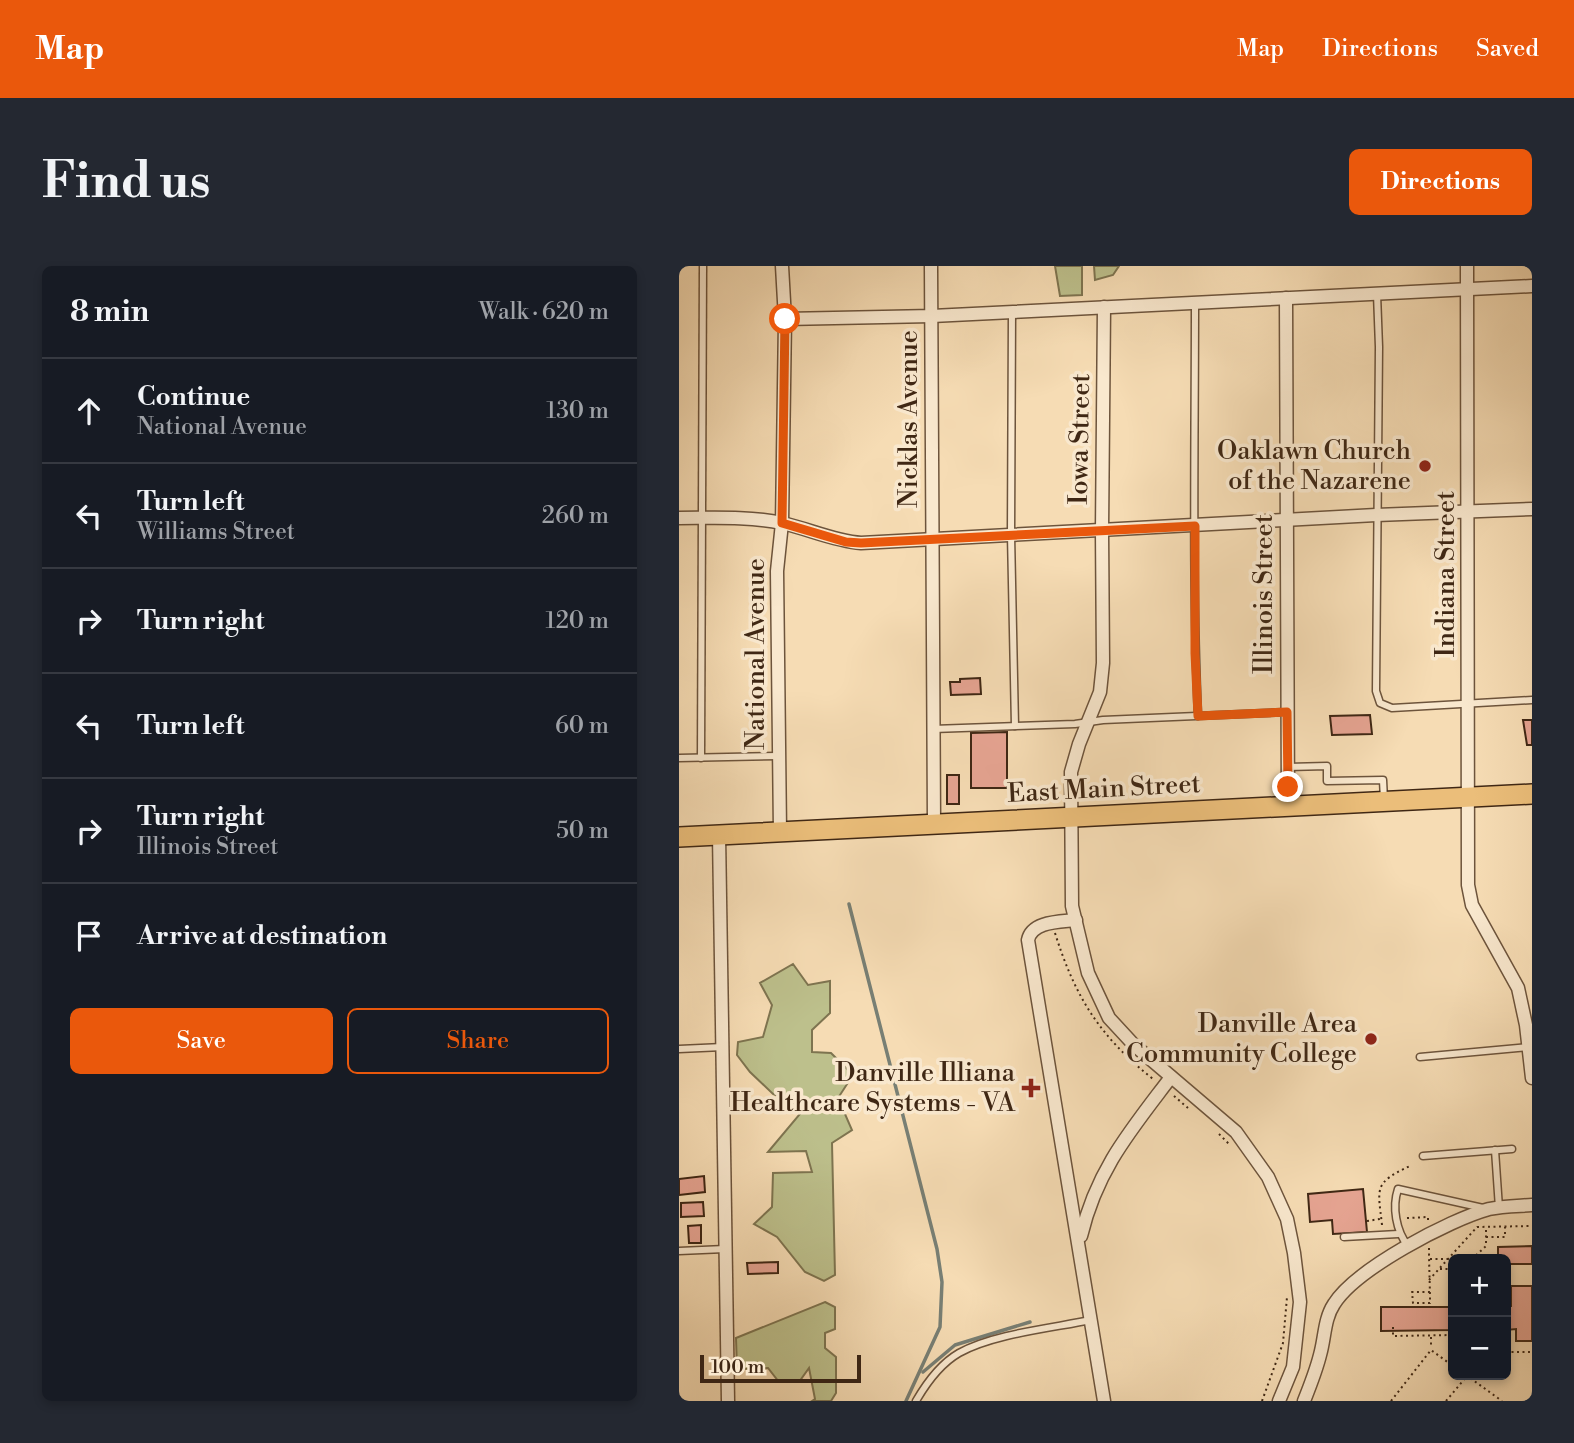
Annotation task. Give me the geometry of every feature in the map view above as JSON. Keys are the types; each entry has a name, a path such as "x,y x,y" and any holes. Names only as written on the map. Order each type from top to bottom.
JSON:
{"main road":[{"name":"East Main Street","path":"679,837 1532,794"}],"street":[{"name":"National Avenue","path":"781,832 777,571 782,523 785,319 782,266"},
{"name":"Nicklas Avenue","path":"931,266 934,824"},
{"name":"Indiana Street","path":"1467,266 1468,885 1472,905 1518,988 1532,1078"},
{"path":"785,319 932,316 1532,286"},
{"name":"Illinois Street","path":"1286,298 1288,806"},
{"name":"Iowa Street","path":"1104,307 1103,663 1100,692 1071,772 1073,905 1089,974 1104,1009 1167,1082 1236,1132 1268,1177 1287,1219 1300,1302 1293,1367 1279,1401"},
{"path":"679,518 731,517 782,523 846,542 861,543 1532,509"},
{"path":"719,835 727,1401"},
{"path":"1076,920 1036,928 1029,933 1028,940 1104,1401"},
{"path":"1079,1243 1088,1205 1105,1170 1136,1122 1167,1082"},
{"path":"1304,1401 1321,1354 1326,1322 1334,1303 1360,1279 1426,1235 1494,1209 1532,1205"}],"lane":[{"path":"701,758 703,266"},
{"path":"1377,295 1376,691 1380,704 1392,708 1532,700"},
{"path":"1195,302 1195,653 1198,716"},
{"path":"1012,311 1011,535 1015,726"},
{"path":"933,729 1287,712"},
{"path":"679,758 779,756"},
{"path":"1288,767 1327,766 1327,781 1383,780 1384,802"},
{"path":"679,1049 723,1047"},
{"path":"1420,1058 1528,1047"},
{"path":"1423,1156 1512,1149"},
{"path":"1408,1246 1398,1234 1395,1196 1398,1189 1494,1209 1495,1150"},
{"path":"1344,1237 1398,1234"},
{"path":"679,1251 725,1249"},
{"path":"916,1401 940,1368 959,1353 1007,1337 1091,1320"}],"path":[{"path":"1052,923 1072,983 1084,1006 1121,1050 1167,1082 1192,1111"},
{"path":"1212,1127 1232,1146"},
{"path":"1383,1235 1378,1191 1386,1177 1410,1167"},
{"path":"1406,1218 1428,1217 1428,1224"},
{"path":"1367,1221 1381,1219"},
{"path":"1477,1254 1486,1246 1486,1226"},
{"path":"1486,1237 1505,1237 1504,1226"},
{"path":"1453,1254 1477,1227 1532,1226"},
{"path":"1429,1240 1429,1280 1430,1292 1430,1303 1413,1303 1412,1292 1430,1292"},
{"path":"1429,1259 1448,1259"},
{"path":"1429,1280 1448,1260"},
{"path":"1439,1269 1448,1269"},
{"path":"1262,1401 1283,1343 1287,1291"},
{"path":"1393,1327 1393,1336 1448,1335"},
{"path":"1391,1401 1431,1350 1430,1336"},
{"path":"1431,1350 1448,1362"},
{"path":"1511,1352 1532,1352"},
{"path":"1446,1401 1463,1380"},
{"path":"1474,1380 1502,1401"}],"green space":[{"path":"1055,266 1082,266 1082,295 1060,296"},
{"path":"1094,266 1119,266 1113,275 1095,280"},
{"path":"793,964 808,985 830,981 830,1013 812,1030 812,1052 831,1053 853,1075 838,1098 852,1130 832,1143 835,1275 824,1281 805,1272 777,1237 754,1224 772,1207 773,1173 812,1172 806,1151 768,1152 805,1108 773,1094 737,1055 738,1042 763,1037 772,1005 760,983"},
{"path":"825,1302 835,1307 835,1329 825,1333 825,1348 836,1357 836,1393 831,1401 812,1401 815,1399 809,1368 799,1382 779,1382 768,1368 737,1369 736,1338"}],"building":[{"path":"980,678 981,694 951,695 950,682"},
{"path":"1370,715 1372,734 1332,735 1330,716"},
{"path":"1523,720 1532,720 1532,745 1527,745"},
{"path":"1007,732 1007,788 971,788 971,733"},
{"path":"947,775 959,775 959,804 947,804"},
{"path":"704,1176 705,1192 679,1195 679,1179"},
{"path":"1363,1189 1367,1232 1333,1234 1332,1220 1310,1222 1308,1194"},
{"path":"703,1202 704,1216 681,1217 681,1203"},
{"path":"701,1225 701,1243 689,1243 688,1226"},
{"path":"1532,1246 1532,1264 1511,1264 1511,1254 1498,1254 1498,1247"},
{"path":"778,1262 778,1273 748,1274 747,1263"},
{"path":"1511,1286 1532,1286 1532,1341 1516,1341 1516,1329 1511,1330"},
{"path":"1381,1307 1448,1307 1448,1330 1381,1331"}],"waterway":[{"path":"849,904 937,1249 942,1282 940,1327 906,1401"},
{"path":"923,1372 955,1345 1030,1322"}],"place":[{"name":"Oaklawn Church of the Nazarene","path":"1425,466"},
{"name":"Danville Area Community College","path":"1371,1039"},
{"name":"Danville Illiana Healthcare Systems - VA","path":"1031,1088"}],"route":[{"path":"785,319 782,523 846,542 861,543 1195,526 1198,716 1287,712 1288,787"}]}
